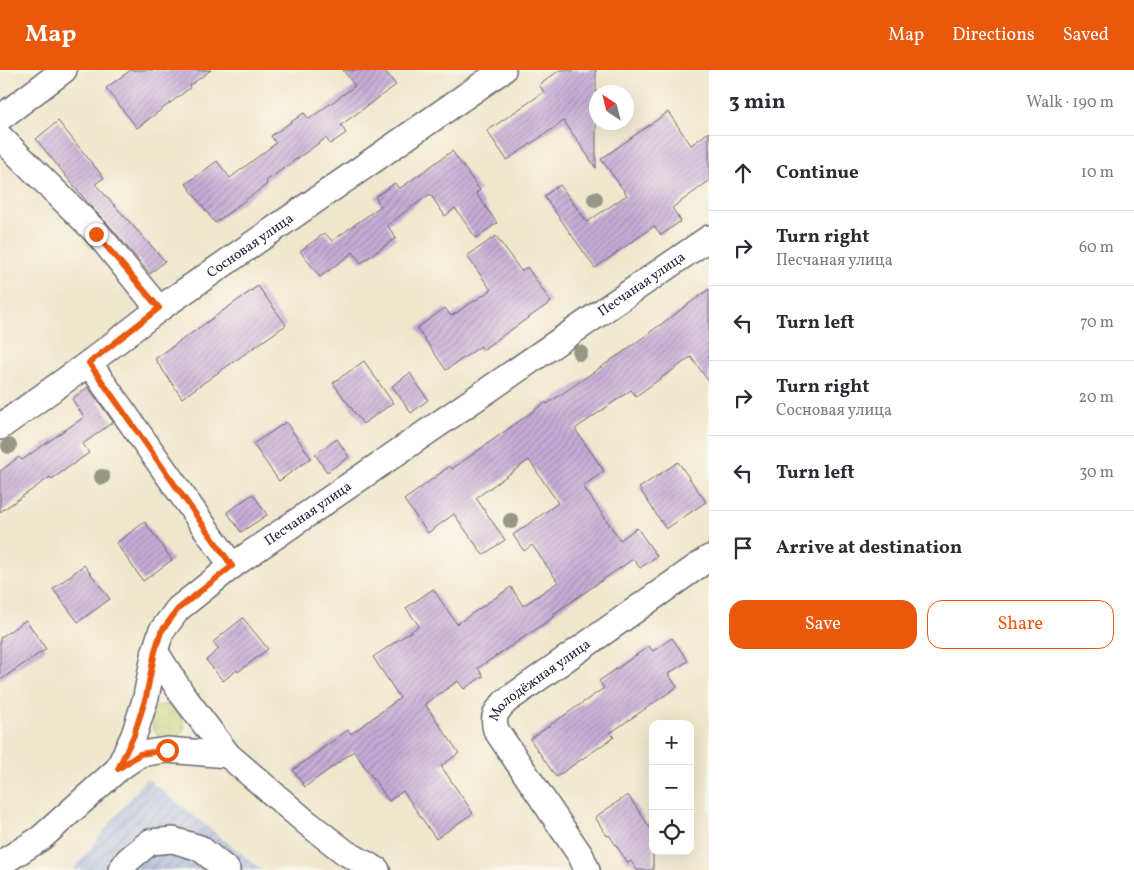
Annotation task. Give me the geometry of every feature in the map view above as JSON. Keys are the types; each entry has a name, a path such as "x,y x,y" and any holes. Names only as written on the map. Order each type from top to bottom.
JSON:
{"street":[{"path":"0,118 64,70"},
{"name":"Сосновая улица","path":"0,428 89,363 159,308 503,70"},
{"path":"0,137 96,234 159,308"},
{"name":"Песчаная улица","path":"0,864 41,838 118,769 134,735 144,705 155,651 161,632 178,609 232,566 709,238"},
{"path":"89,363 232,566"},
{"name":"Молодёжная улица","path":"587,870 581,856 496,730 494,721 497,711 506,701 709,558"},
{"path":"155,651 182,694 228,756 312,827 346,853 377,870"},
{"path":"118,769 140,754 167,750 228,756"},
{"path":"121,870 128,860 150,842 173,840 200,848 227,870"}],"shaded area":[{"path":"146,778 262,870 73,870"}],"green space":[{"path":"170,704 180,714 185,727 179,736 166,743 153,730 151,715 158,706"}],"building":[{"path":"131,70 211,70 137,128 106,88"},
{"path":"343,70 384,70 396,85 341,125 346,133 330,144 326,138 266,181 267,184 215,223 186,184 217,161 230,178 276,143 271,136 304,113 309,119 355,86"},
{"path":"560,70 596,70 596,85 589,85 589,130 596,130 596,168 564,121 507,160 487,131 544,92 539,85"},
{"path":"668,112 691,145 709,132 709,181 672,208 681,221 661,235 654,226 595,268 544,196 560,185 587,222 627,195 601,159"},
{"path":"58,121 104,178 95,184 165,261 150,274 108,224 91,207 36,139"},
{"path":"452,151 480,190 476,193 497,223 476,238 455,208 445,216 430,194 387,225 396,238 361,263 353,252 320,277 300,251 325,233 332,241 381,206 375,197 395,183 399,189"},
{"path":"496,236 521,271 527,267 551,302 482,350 481,346 446,370 417,328 445,308 451,316 491,290 467,256"},
{"path":"258,286 286,325 182,398 155,359"},
{"path":"709,289 709,382 691,357 636,396 631,390 575,429 604,471 583,486 620,540 637,528 657,556 640,568 633,559 552,615 554,617 478,668 483,676 464,689 458,681 425,704 459,753 441,766 473,813 436,839 403,791 389,801 354,751 305,787 293,770 348,730 351,734 400,698 373,657 419,626 406,608 433,589 457,624 511,587 523,606 558,582 532,545 524,551 513,535 558,503 529,460 476,498 505,540 483,555 454,514 428,533 404,500 450,466 452,469 546,402 547,404 626,350"},
{"path":"364,361 393,403 363,424 333,383"},
{"path":"410,373 428,400 411,413 392,386"},
{"path":"88,387 113,422 83,444 89,453 52,479 50,477 0,512 0,471 19,457 22,460 84,417 72,399"},
{"path":"286,422 311,458 279,481 253,444"},
{"path":"337,439 349,457 327,472 315,454"},
{"path":"678,462 706,502 666,529 639,488"},
{"path":"253,494 267,515 241,532 227,512"},
{"path":"145,522 172,560 143,581 116,543"},
{"path":"84,565 110,599 78,622 53,589"},
{"path":"243,618 268,649 223,681 206,660 219,649 213,642"},
{"path":"26,620 46,649 0,680 0,638"},
{"path":"672,638 688,661 668,674 677,687 610,733 614,737 556,777 530,739 604,688 599,681 649,646 653,651"},
{"path":"628,795 649,826 649,855 653,855 653,870 637,870 631,861 628,863 595,817"}],"route":[{"path":"96,234 159,308 89,363 232,566 178,609 161,632 155,651 146,697 134,735 118,769 140,754 167,750"}]}
